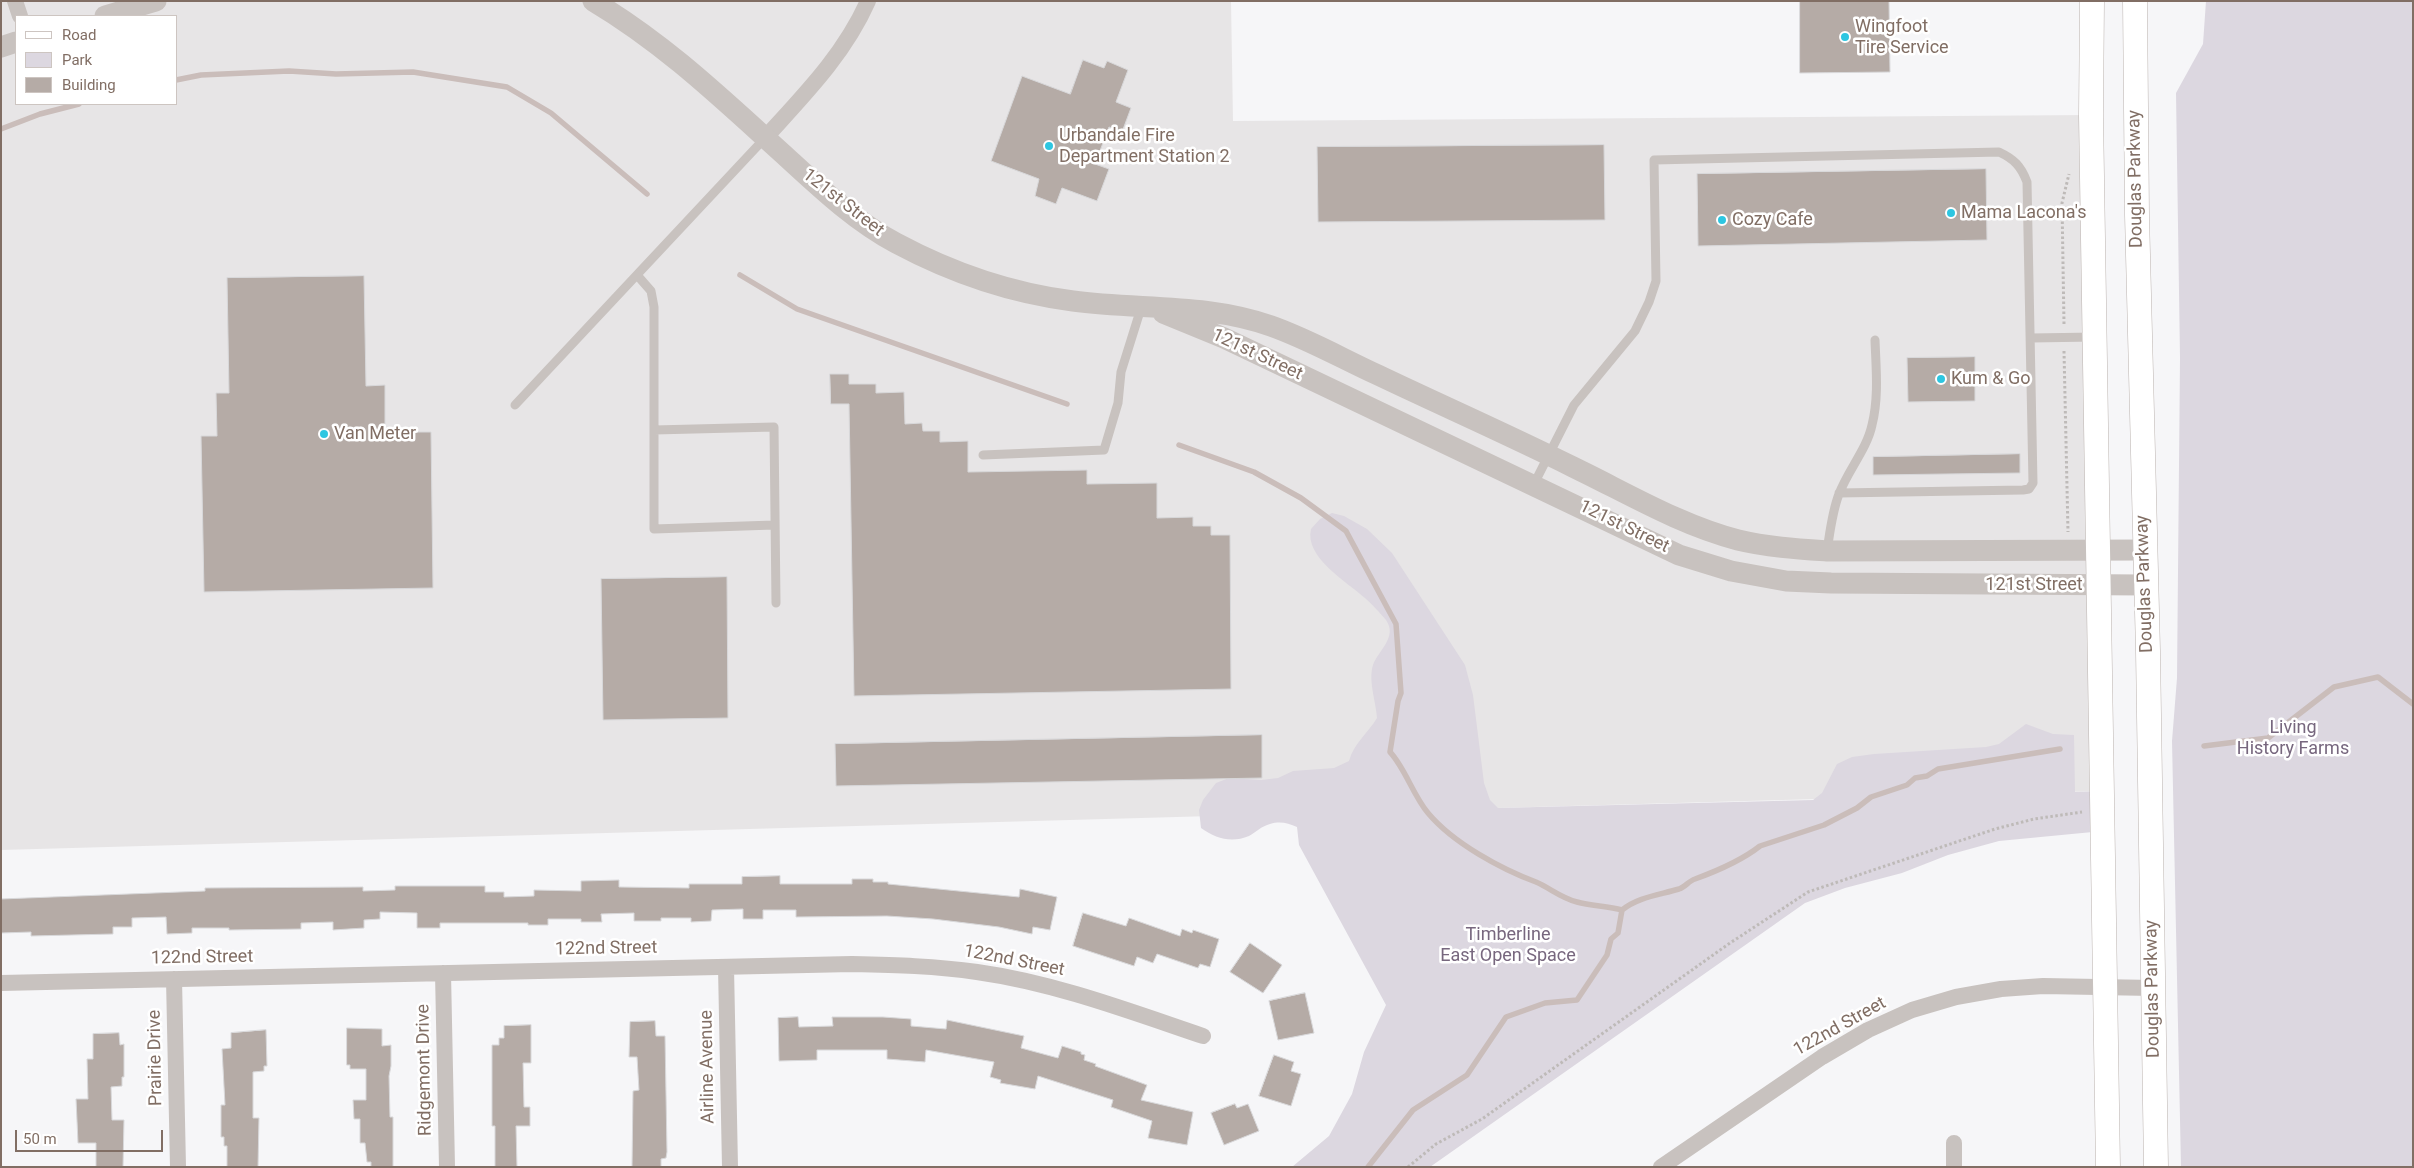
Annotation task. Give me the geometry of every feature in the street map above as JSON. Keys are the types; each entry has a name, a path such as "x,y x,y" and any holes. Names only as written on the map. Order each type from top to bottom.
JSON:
{"main road":[{"path":"2092,1 2091,114 2108,1167"},
{"name":"Douglas Parkway","path":"2135,1 2136,196 2156,1167"}],"street":[{"path":"15,1 20,15"},
{"path":"108,15 156,1"},
{"name":"121st Street","path":"593,1 654,40 857,218 892,241 936,264 981,281 1028,294 1075,302 1142,305 1222,313 1272,326 1550,455 1692,524 1739,540 1790,549 1828,551 2144,550"},
{"path":"765,138 841,50 859,21 868,1"},
{"path":"1,47 15,42"},
{"name":"121st Street","path":"1142,305 1224,338 1680,555 1731,571 1786,581 1831,583 2145,585"},
{"name":"122nd Street","path":"1,983 726,966 919,965 978,972 1044,986 1203,1036"},
{"name":"Airline Avenue","path":"726,966 730,1167"},
{"name":"Ridgemont Drive","path":"443,973 447,1167"},
{"name":"Prairie Drive","path":"174,979 178,1167"},
{"name":"122nd Street","path":"1661,1167 1822,1056 1868,1030 1912,1010 1956,997 2002,989 2043,986 2105,989 2153,988"},
{"path":"1954,1143 1954,1167"}],"lane":[{"path":"515,405 765,138"},
{"path":"1534,484 1574,405 1635,331 1649,302 1656,281 1654,160 1992,152 1999,152 2010,157 2018,163 2027,182 2033,483 2029,489 2023,490 1839,493"},
{"path":"637,275 651,291 654,307 654,529 774,525"},
{"path":"983,455 1104,450 1118,403 1121,372 1142,305"},
{"path":"2031,338 2095,337"},
{"path":"1828,551 1832,518 1839,493 1867,440 1872,425 1876,399 1875,340"},
{"path":"654,430 774,427 776,603"}],"path":[{"path":"2069,550 2062,203 2070,170"},
{"path":"1408,1167 1436,1144 1482,1119 1795,899 1828,885 1995,829 2034,819 2083,812 2083,802"}],"shaded area":[{"path":"1,1 1231,1 1233,121 2091,115 2103,791 1,850"}],"green space":[{"name":"Living History Farms","path":"2206,1 2413,1 2413,1167 2181,1167 2172,741 2177,678 2180,358 2176,93 2203,44"},
{"name":"Timberline East Open Space","path":"1332,513 1344,516 1367,529 1392,553 1465,665 1473,695 1484,783 1490,800 1498,808 1813,800 1822,793 1837,764 1852,757 1986,747 1999,744 2026,724 2053,734 2074,735 2075,792 2103,791 2103,831 1999,841 1948,855 1902,873 1845,888 1805,903 1430,1167 1292,1167 1329,1136 1352,1094 1364,1052 1386,1005 1299,845 1297,827 1290,824 1274,823 1264,826 1243,838 1224,839 1212,835 1201,828 1199,810 1203,800 1216,783 1229,778 1261,780 1278,778 1293,771 1334,768 1349,761 1358,743 1377,718 1372,671 1375,660 1386,644 1390,632 1389,626 1386,620 1365,598 1338,577 1320,559 1314,549 1311,529 1320,519"}],"building":[{"name":"Wingfoot Tire Service","path":"1800,1 1889,1 1890,72 1800,73"},
{"name":"Urbandale Fire Department Station 2","path":"1083,60 1104,68 1107,61 1128,70 1116,102 1131,108 1122,132 1109,127 1095,164 1109,169 1097,201 1062,188 1056,204 1035,196 1039,179 991,161 1022,76 1070,94"},
{"path":"1604,145 1605,220 1318,222 1317,147"},
{"path":"1986,169 1987,240 1698,246 1697,174"},
{"name":"Van Meter","path":"364,276 366,386 385,385 385,432 431,432 433,588 204,592 201,436 217,436 216,393 229,393 227,278"},
{"name":"Kum & Go","path":"1975,357 1975,401 1908,402 1907,358"},
{"path":"830,374 849,374 849,384 876,384 876,393 904,392 905,424 922,423 923,431 940,431 940,442 968,441 968,472 1087,470 1087,484 1157,483 1157,518 1193,517 1193,526 1211,526 1211,535 1230,535 1231,689 854,696 849,404 831,404"},
{"path":"2020,454 2020,473 1873,475 1873,457"},
{"path":"727,577 728,718 603,720 601,579"},
{"path":"1262,735 1262,778 836,786 835,744"},
{"path":"780,876 780,884 852,884 852,879 873,879 873,882 888,882 888,884 1019,897 1020,889 1057,897 1050,930 1033,927 1032,934 999,927 933,919 887,916 796,917 796,910 763,910 763,919 743,919 743,909 712,910 711,921 691,922 691,918 661,918 661,921 634,921 634,913 601,914 602,922 581,922 581,919 548,919 548,925 528,925 528,923 440,923 440,928 417,928 417,913 380,912 380,919 364,920 364,928 333,930 333,922 301,923 301,929 229,930 229,928 192,928 192,933 167,934 166,917 132,918 132,927 113,927 113,934 31,936 31,932 1,933 1,899 205,891 205,888 363,887 363,891 395,890 395,886 485,886 485,892 504,892 504,897 534,896 534,890 581,891 581,881 619,880 619,887 689,888 689,884 742,884 742,877"},
{"path":"1083,913 1126,926 1129,918 1180,936 1182,929 1192,933 1193,930 1219,939 1210,967 1200,964 1198,968 1157,954 1153,963 1137,957 1134,966 1073,946"},
{"path":"1250,943 1282,965 1263,993 1230,972"},
{"path":"1305,993 1314,1033 1278,1040 1269,1001"},
{"path":"798,1017 799,1027 833,1026 832,1017 883,1017 911,1019 911,1026 946,1029 947,1020 1024,1036 1021,1048 1058,1058 1062,1046 1081,1052 1081,1054 1085,1055 1084,1060 1096,1064 1095,1066 1147,1085 1141,1100 1193,1112 1187,1145 1148,1138 1152,1121 1111,1107 1113,1100 1038,1076 1035,1089 1000,1083 1001,1080 990,1077 994,1062 926,1050 925,1062 887,1059 887,1050 817,1050 817,1060 779,1061 778,1018"},
{"path":"655,1021 656,1036 665,1036 667,1152 666,1158 661,1159 661,1167 632,1167 633,1091 639,1090 637,1057 629,1057 630,1022"},
{"path":"531,1025 531,1063 523,1063 524,1107 530,1107 530,1126 516,1126 517,1167 495,1167 495,1126 492,1126 492,1045 499,1045 499,1038 504,1038 504,1026"},
{"path":"347,1028 382,1029 382,1046 391,1045 389,1076 390,1117 393,1117 393,1167 371,1167 371,1162 367,1162 365,1143 360,1143 360,1119 354,1119 353,1100 366,1100 366,1069 350,1069 350,1065 347,1065"},
{"path":"266,1030 267,1066 264,1066 264,1071 253,1072 253,1118 259,1118 258,1167 227,1167 227,1146 224,1146 224,1137 221,1137 221,1105 225,1105 222,1049 231,1048 231,1033"},
{"path":"119,1033 120,1045 124,1044 124,1077 122,1077 122,1086 111,1087 112,1120 124,1120 123,1167 96,1167 96,1143 78,1143 76,1099 88,1099 87,1059 93,1059 93,1034"},
{"path":"1274,1055 1294,1062 1291,1071 1301,1074 1291,1106 1259,1096"},
{"path":"1235,1104 1237,1108 1248,1104 1259,1131 1224,1145 1211,1113"}],"waterway":[{"path":"178,80 201,75 289,71 336,74 413,72 507,87 551,113 647,194"},
{"path":"1,129 40,114 75,105"},
{"path":"740,275 797,309 1067,404"},
{"path":"1179,445 1254,472 1301,498 1346,531 1396,624 1401,693 1390,752 1423,806 1438,824 1450,835 1478,854 1566,898 1582,903 1622,910"},
{"path":"2204,746 2268,738 2334,687 2378,677 2413,704"},
{"path":"1368,1167 1413,1110 1467,1075 1506,1017 1545,1003 1577,1000 1607,955 1611,939 1618,933 1622,910 1628,906 1642,899 1681,888 1693,880 1737,861 1760,846 1824,825 1857,808 1871,797 1907,785 1915,778 1927,776 1938,769 2060,749"}],"place":[{"name":"Wingfoot Tire Service","path":"1845,37"},
{"name":"Urbandale Fire Department Station 2","path":"1049,146"},
{"name":"Mama Lacona's","path":"1951,213"},
{"name":"Cozy Cafe","path":"1722,220"},
{"name":"Kum & Go","path":"1941,379"},
{"name":"Van Meter","path":"324,434"}]}
